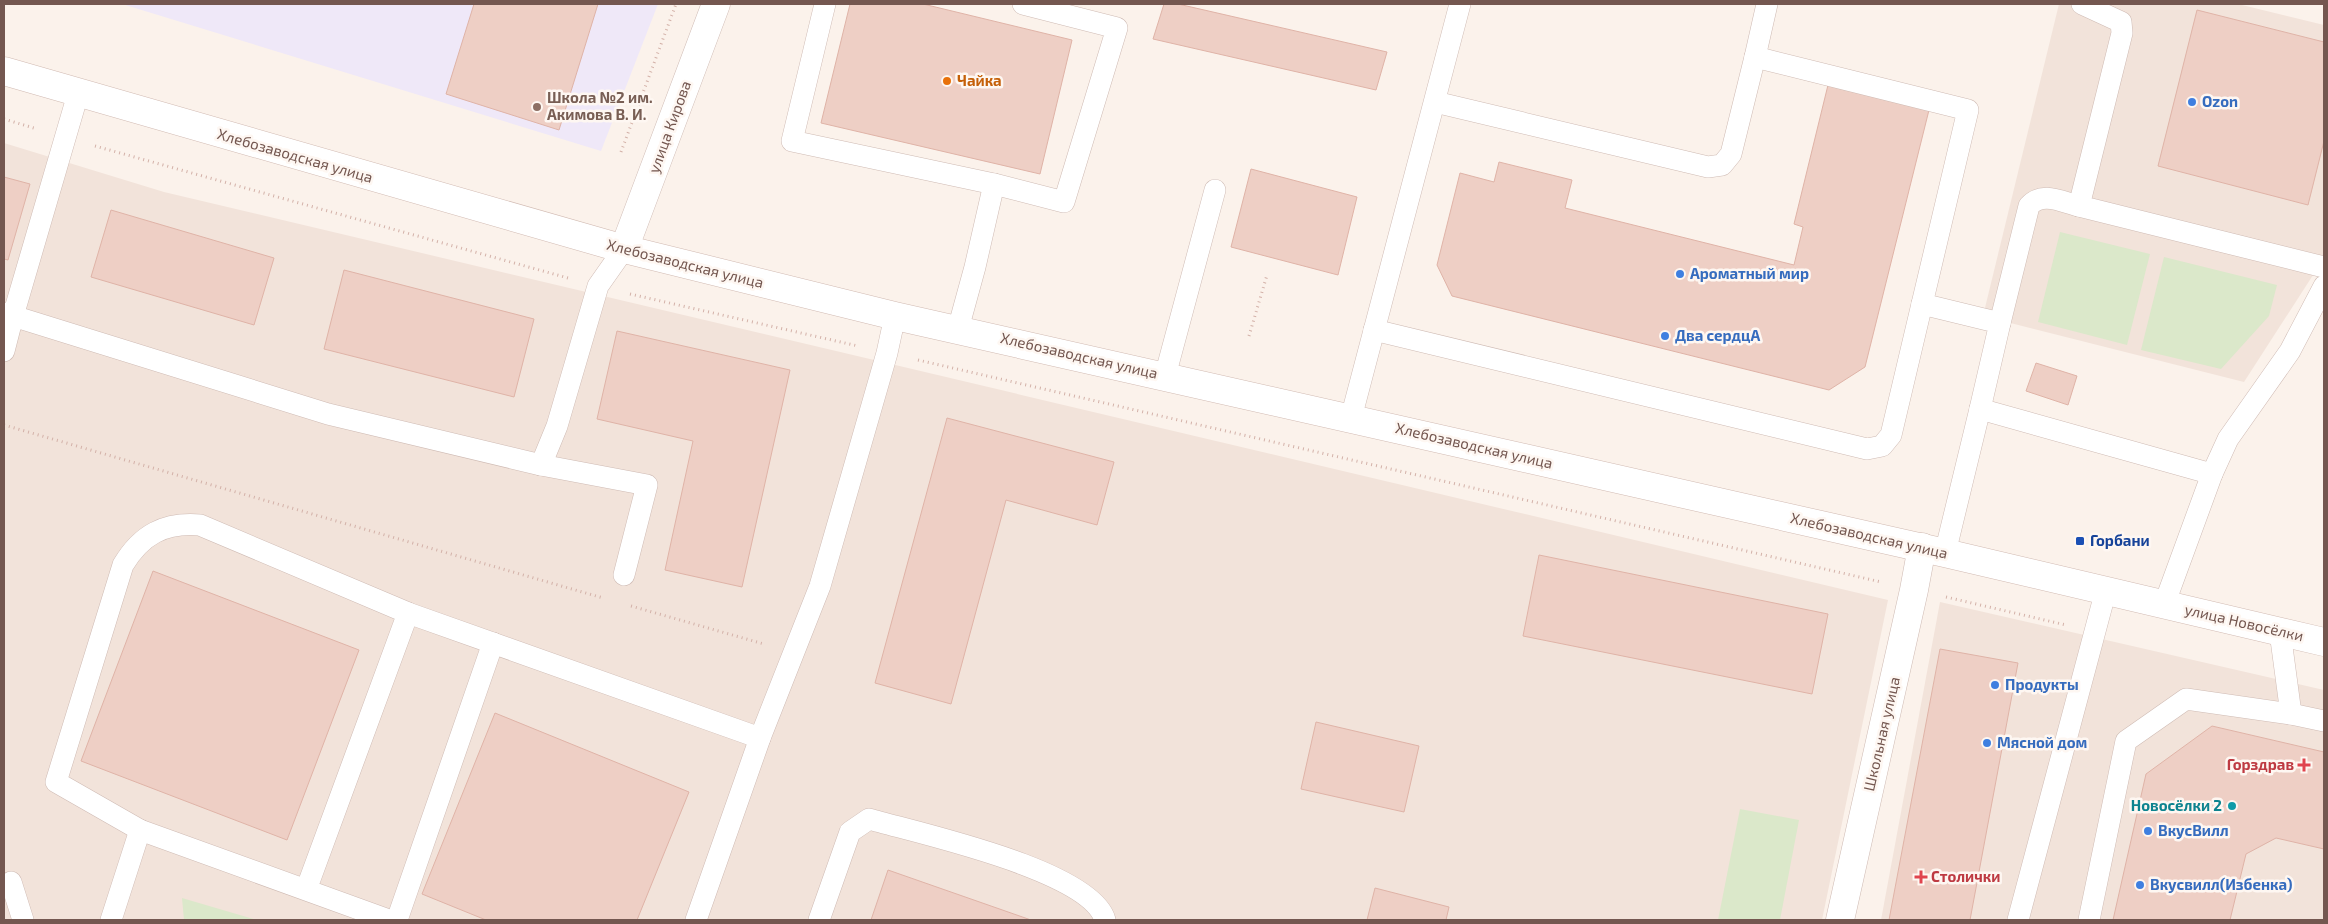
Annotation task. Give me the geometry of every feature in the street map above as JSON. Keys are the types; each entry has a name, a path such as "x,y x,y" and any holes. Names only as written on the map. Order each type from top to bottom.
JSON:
{"main road":[{"name":"улица Кирова","path":"624,249 716,4"},
{"name":"Хлебозаводская улица","path":"4,71 78,94 624,249 895,316 1933,550 2164,605"},
{"name":"Школьная улица","path":"1840,920 1912,600 1933,550"},
{"name":"улица Новосёлки","path":"2164,605 2324,642"}],"lane":[{"path":"825,4 792,141 994,184 1064,202 1117,28 1023,4"},
{"path":"1351,418 1460,4"},
{"path":"1435,102 1708,167 1722,165 1731,154 1767,4"},
{"path":"2079,206 2122,33 2121,22 2082,4"},
{"path":"1374,330 1868,449 1882,446 1891,434 1968,110 1755,56"},
{"path":"4,351 8,314 78,94"},
{"path":"958,329 975,267 994,184"},
{"path":"1165,376 1214,190"},
{"path":"1933,550 1980,409 2029,206 2034,200 2044,197 2324,267"},
{"path":"541,464 557,426 598,286 624,249"},
{"path":"2164,605 2212,474 2228,439 2290,351 2324,286"},
{"path":"1922,304 2000,323"},
{"path":"8,314 328,414 541,464 647,486 624,575"},
{"path":"696,920 760,738 820,586 887,353 895,316"},
{"path":"1980,409 2212,474"},
{"path":"389,920 140,830 56,782 123,565 142,539 170,527 184,524 200,525 408,613 760,738"},
{"path":"2018,920 2106,590"},
{"path":"306,890 408,613"},
{"path":"2280,632 2291,714"},
{"path":"397,920 493,643"},
{"path":"2088,920 2126,741 2186,698 2324,721"},
{"path":"819,920 850,832 869,819 984,851 1051,875 1088,896 1105,920"},
{"path":"111,920 140,830"},
{"path":"11,882 22,920"}],"path":[{"path":"621,152 676,4"},
{"path":"1249,336 1267,275"},
{"path":"4,424 606,598"},
{"path":"625,604 794,652"}],"shaded area":[{"name":"Школа №2 им. Акимова В. И.","path":"122,4 658,4 601,151"},
{"path":"2059,4 2238,4 2324,25 2324,258 2244,382 1983,316"},
{"path":"4,143 164,192 1888,600 1822,920 4,920"},
{"path":"1940,602 2324,690 2324,920 1881,920"}],"green space":[{"path":"2060,232 2150,254 2127,345 2038,322"},
{"path":"2164,257 2277,285 2269,316 2221,369 2141,350"},
{"path":"1740,809 1799,820 1780,920 1718,920"},
{"path":"182,898 257,920 184,920"}],"building":[{"path":"474,4 598,4 559,130 446,94"},
{"name":"Чайка","path":"850,4 923,4 1072,40 1040,174 821,123"},
{"path":"1164,4 1178,4 1387,52 1376,90 1153,39"},
{"path":"2197,10 2324,42 2324,141 2308,205 2158,166"},
{"path":"1828,85 1929,110 1865,367 1829,390 1452,296 1437,265 1460,173 1494,182 1499,162 1572,180 1565,208 1794,265 1803,227 1794,224"},
{"path":"1251,169 1357,197 1338,275 1231,247"},
{"path":"4,177 30,184 8,260 4,259"},
{"path":"111,210 274,258 254,325 91,277"},
{"path":"344,270 534,319 514,397 324,349"},
{"path":"617,331 790,370 742,587 665,570 693,441 597,419"},
{"path":"2036,363 2077,376 2068,405 2026,391"},
{"path":"947,418 1114,462 1097,525 1006,500 951,704 875,683"},
{"path":"1539,555 1828,614 1812,694 1523,636"},
{"path":"153,571 359,650 287,840 81,761"},
{"path":"1940,649 2018,663 1970,920 1889,920"},
{"path":"495,713 689,792 637,920 486,920 422,894"},
{"path":"1316,722 1419,746 1404,812 1301,789"},
{"name":"Новосёлки 2","path":"2212,726 2324,752 2324,849 2276,838 2246,854 2230,920 2113,920 2146,774"},
{"path":"888,870 1031,920 871,920"},
{"path":"1375,888 1449,907 1446,920 1367,920"}],"place":[{"name":"Чайка","path":"947,81"},
{"name":"Ozon","path":"2192,102"},
{"name":"Школа №2 им. Акимова В. И.","path":"537,107"},
{"name":"Ароматный мир","path":"1680,274"},
{"name":"Два сердцА","path":"1665,336"},
{"name":"Горбани","path":"2080,541"},
{"name":"Продукты","path":"1995,685"},
{"name":"Мясной дом","path":"1987,743"},
{"name":"Горздрав","path":"2304,765"},
{"name":"Новосёлки 2","path":"2232,806"},
{"name":"ВкусВилл","path":"2148,831"},
{"name":"Столички","path":"1921,877"},
{"name":"Вкусвилл(Избенка)","path":"2140,885"}]}
